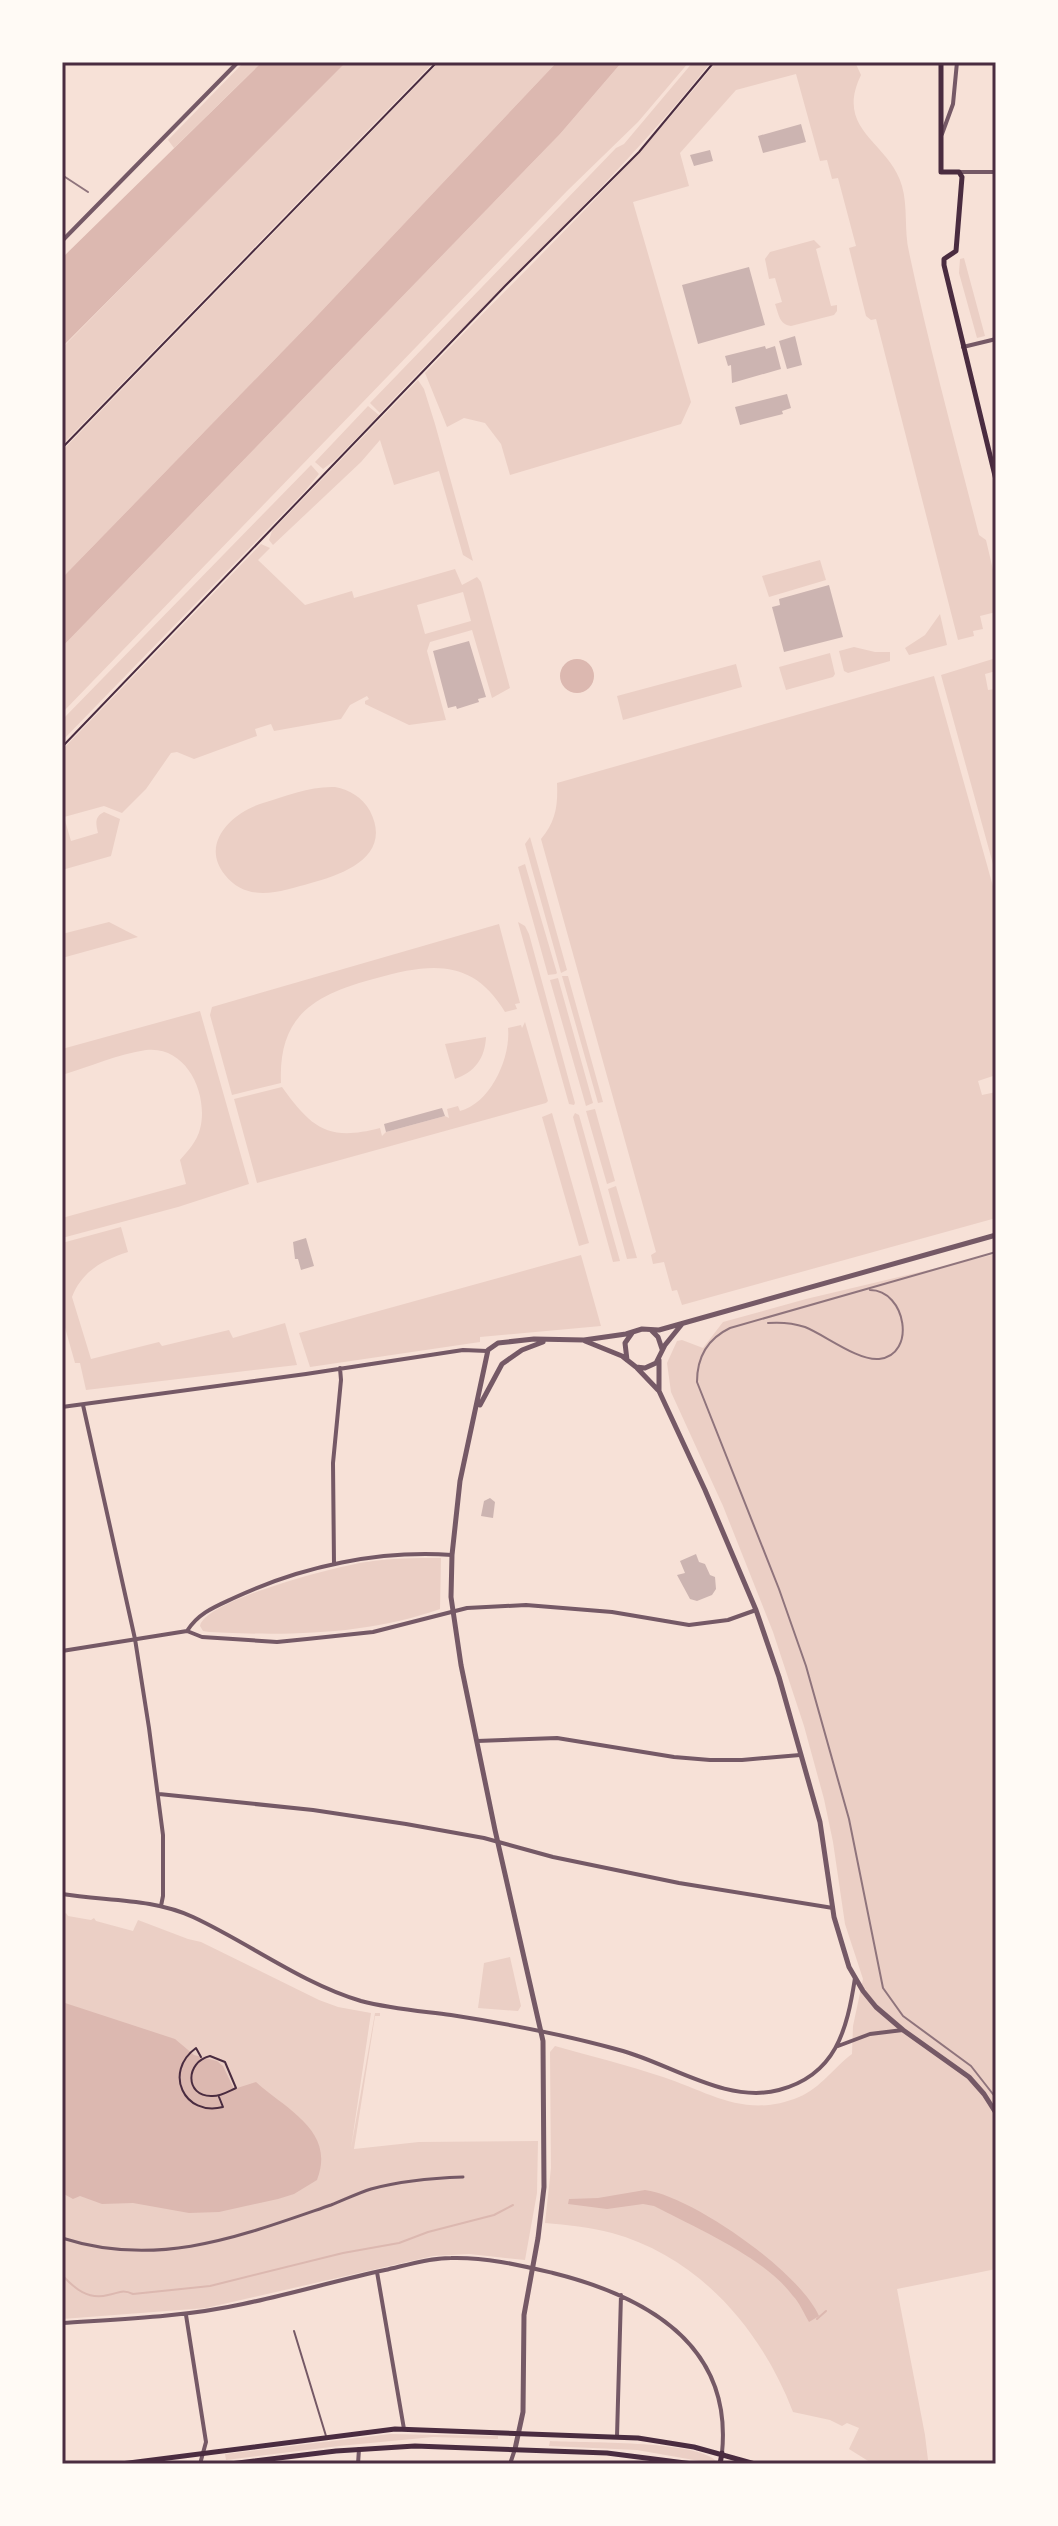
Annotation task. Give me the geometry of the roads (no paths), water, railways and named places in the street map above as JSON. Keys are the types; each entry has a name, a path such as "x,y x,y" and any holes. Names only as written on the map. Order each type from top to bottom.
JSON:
{"main road":[{"path":"941,62 941,172 959,172 962,177 956,251 944,259 996,480"},
{"path":"121,2464 326,2436 404,2429 617,2436 666,2441 755,2464"},
{"path":"230,2464 359,2449 415,2446 515,2449 693,2464"},
{"path":"720,2464 722,2453"}],"street":[{"path":"62,241 238,62"},
{"path":"941,136 953,104 957,62"},
{"path":"941,104 953,104"},
{"path":"959,172 996,172"},
{"path":"963,347 996,339"},
{"path":"510,2464 523,2412 524,2315 544,2187 542,2032 498,1842 452,1611 452,1555 460,1481 488,1354 494,1344 534,1339 584,1340 684,1323 996,1235"},
{"path":"659,1391 662,1350 684,1323"},
{"path":"651,1330 658,1337 662,1350"},
{"path":"628,1360 624,1349 632,1333"},
{"path":"584,1340 628,1360 659,1391 756,1610 802,1755 822,1834 840,1942 855,1978 876,2007 969,2077 996,2113"},
{"path":"476,1413 502,1364 544,1341"},
{"path":"503,1343 508,1350 508,1358"},
{"path":"62,1407 463,1350 488,1354 494,1364 502,1364"},
{"path":"636,1367 649,1367 659,1360"},
{"path":"334,1564 333,1463 340,1368"},
{"path":"83,1405 135,1639 159,1794 163,1853 161,1906"},
{"path":"187,1631 198,1616 292,1575 334,1564 425,1553 452,1555"},
{"path":"62,1651 187,1631 202,1637 277,1642 373,1632 452,1611 526,1605 562,1606 689,1625 728,1620 756,1610"},
{"path":"477,1741 557,1738 710,1760 802,1755"},
{"path":"159,1794 329,1813 498,1842 553,1857 679,1883 833,1908"},
{"path":"62,1894 161,1906 192,1917 297,1974 359,2000 542,2032 629,2053 742,2093 776,2091 801,2081 817,2070 838,2046 848,2021 855,1978"},
{"path":"838,2046 870,2034 903,2030"},
{"path":"62,2238 102,2248 135,2251 203,2246 372,2189 463,2177"},
{"path":"62,2323 186,2315 447,2258 477,2258 531,2268 597,2284 641,2305 664,2321 702,2362 714,2384 722,2408 722,2453"},
{"path":"377,2272 404,2429"},
{"path":"617,2436 621,2295"},
{"path":"186,2315 206,2442 200,2464"},
{"path":"358,2464 359,2449"}],"lane":[{"path":"294,2331 326,2436"}],"waterway":[{"path":"62,2275 77,2289 94,2296 210,2286 343,2253 399,2243 494,2215 513,2205"},
{"path":"817,2319 826,2311"}],"tram line":[{"path":"996,1252 730,1328 709,1343 701,1357 697,1382 806,1666 849,1819 883,1988 903,2016 971,2066 996,2098"},
{"path":"768,1323 805,1327 861,1356 879,1359 891,1355 899,1347 902,1323 892,1300 870,1290"}],"railway":[{"path":"62,175 88,192"}]}
